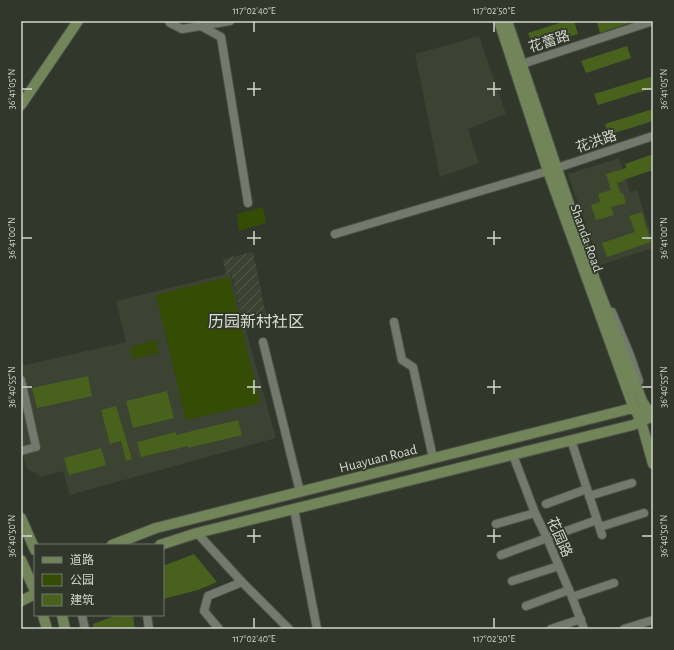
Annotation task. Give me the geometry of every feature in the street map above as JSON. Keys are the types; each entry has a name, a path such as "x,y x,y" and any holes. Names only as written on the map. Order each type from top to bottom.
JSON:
{"main road":[{"path":"21,104 78,21"},
{"name":"Shanda Road","path":"499,21 632,403 641,421 653,464"},
{"name":"Shanda Road","path":"507,21 522,64 552,170 596,283 650,409"},
{"name":"Huayuan Road","path":"115,544 156,528 631,408 636,410 650,409"},
{"name":"Huayuan Road","path":"163,544 197,533 633,425 641,421 650,409"},
{"path":"21,518 34,548"},
{"path":"21,560 34,591"},
{"path":"21,601 34,594"},
{"path":"43,616 47,629"},
{"path":"62,616 65,629"}],"street":[{"path":"169,21 182,29 230,21"},
{"name":"花蕾路","path":"522,64 653,21"},
{"path":"201,26 220,37 248,203"},
{"name":"花洪路","path":"335,234 552,170 653,136"},
{"path":"394,322 402,360 413,367 433,458"},
{"path":"264,342 300,492"},
{"path":"21,380 36,447 21,450"},
{"path":"571,440 600,527"},
{"name":"花园路","path":"513,454 535,513 549,537 584,629"},
{"path":"546,504 588,492 632,483"},
{"path":"294,509 317,629"},
{"path":"496,524 535,513"},
{"path":"501,555 549,537 600,527 644,513"},
{"path":"197,533 242,582 289,629"},
{"path":"512,581 559,566"},
{"path":"219,629 204,611 208,596 242,582"},
{"path":"526,606 614,583"},
{"path":"82,616 85,629"},
{"path":"147,616 149,629"},
{"path":"551,629 581,619"},
{"path":"624,629 653,620"}],"shaded area":[{"path":"479,36 506,114 468,129 479,163 440,177 415,54"},
{"path":"619,158 630,192 637,190 653,241 653,248 600,265 568,174"},
{"path":"253,252 267,320 245,327 231,273 226,274 223,259"},
{"path":"230,273 276,438 70,495 63,471 42,477 27,469 21,446 21,366 126,342 116,301"}],"green space":[{"path":"263,207 266,223 239,231 237,214"},
{"path":"229,277 260,403 186,420 156,295"},
{"path":"156,340 159,353 133,359 130,347"}],"building":[{"path":"566,21 574,21 578,34 533,49 528,33"},
{"path":"603,21 635,21 600,33 597,23"},
{"path":"627,46 631,58 586,73 581,61"},
{"path":"653,76 653,88 598,105 594,94"},
{"path":"653,109 653,121 608,135 605,124"},
{"path":"653,154 653,170 617,183 621,194 623,193 626,203 611,207 614,215 596,220 591,205 600,202 598,194 611,190 606,174 626,168 625,164"},
{"path":"642,212 651,242 607,257 602,243 635,232 629,216"},
{"path":"88,376 92,396 37,408 32,388"},
{"path":"167,391 174,418 133,428 126,401"},
{"path":"116,406 132,459 126,461 121,441 110,444 101,410"},
{"path":"238,420 242,435 188,448 188,446 141,457 137,442 176,432 176,435"},
{"path":"101,448 106,465 69,475 64,458"},
{"path":"194,554 217,582 198,590 164,599 164,566"},
{"path":"114,616 133,616 135,629 94,629 93,624"}],"district":[{"name":"历园新村社区","path":"256,321"}]}
